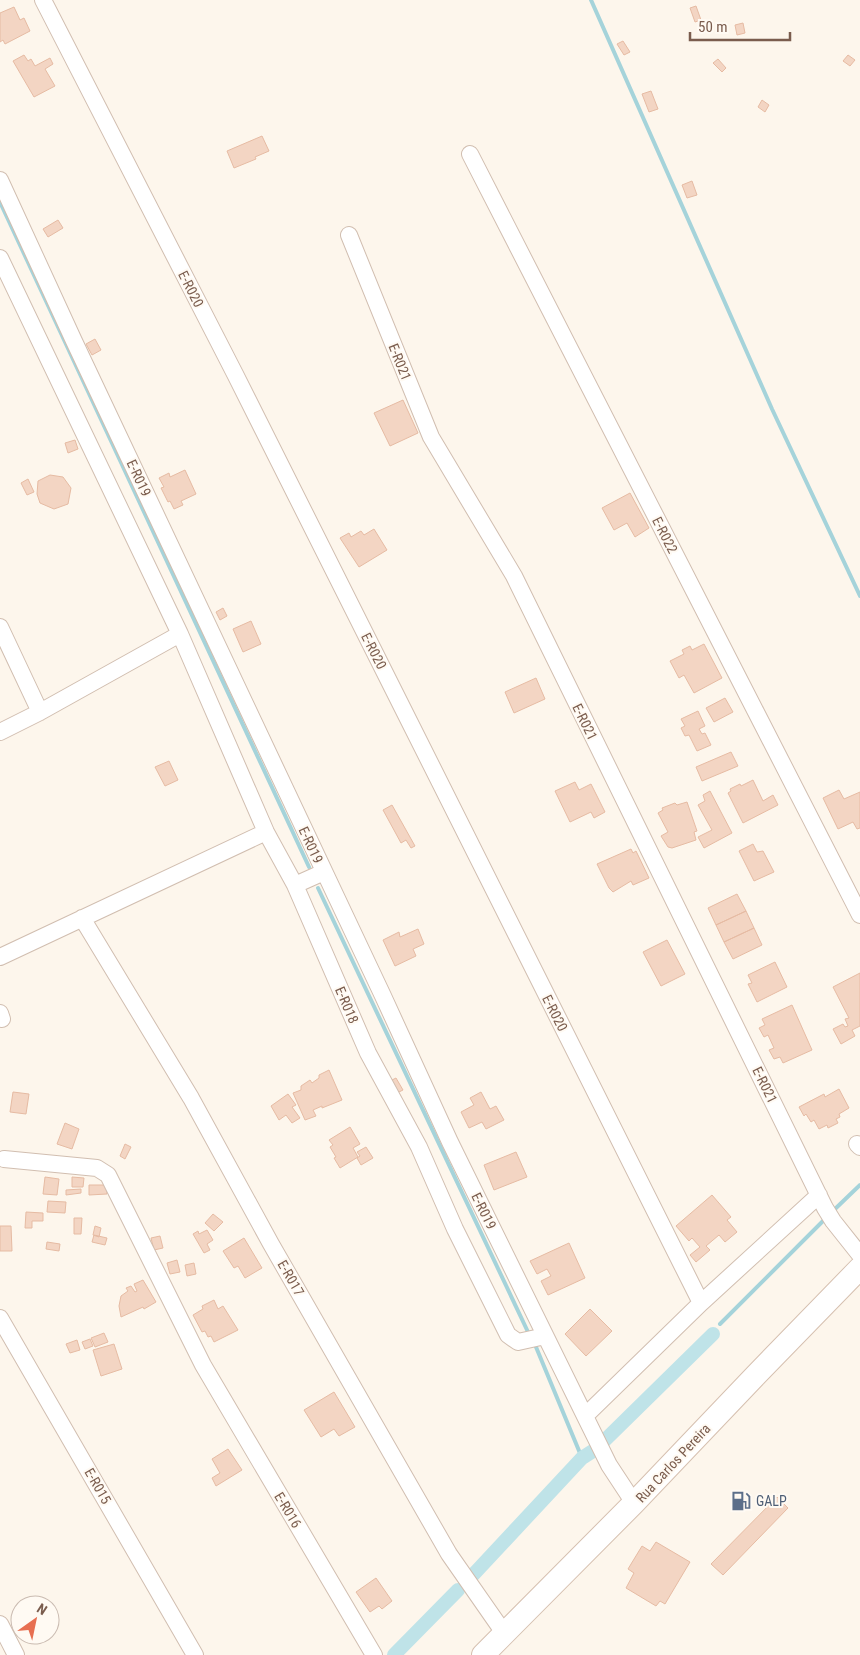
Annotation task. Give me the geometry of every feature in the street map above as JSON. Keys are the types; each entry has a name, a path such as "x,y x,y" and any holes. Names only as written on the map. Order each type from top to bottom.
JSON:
{"street":[{"name":"E-R020","path":"43,0 240,383 701,1303"},
{"name":"E-R022","path":"470,154 860,916"},
{"name":"E-R019","path":"0,180 450,1142 609,1465 634,1503"},
{"name":"E-R021","path":"349,235 431,438 514,576 826,1208 860,1255"},
{"name":"E-R018","path":"0,258 180,634 266,832 295,885 368,1053 420,1147 456,1229 508,1335 518,1342 545,1336"},
{"path":"0,627 40,712"},
{"path":"0,732 40,712 180,634"},
{"path":"0,956 266,832"},
{"path":"295,885 324,872"},
{"name":"E-R017","path":"82,918 191,1098 276,1252 449,1554 504,1633"},
{"name":"E-R016","path":"4,1159 97,1168 108,1175 203,1365 374,1655"},
{"path":"585,1416 701,1303 826,1208"},
{"name":"Rua Carlos Pereira","path":"483,1655 634,1503 860,1268"},
{"name":"E-R015","path":"0,1318 195,1655"},
{"path":"0,1624 16,1655"}],"building":[{"path":"696,6 701,20 695,22 690,8"},
{"path":"14,7 20,20 24,18 30,31 5,44 3,40 0,42 0,13"},
{"path":"743,23 745,33 737,35 735,25"},
{"path":"623,41 630,52 624,55 617,44"},
{"path":"24,55 28,61 31,59 35,66 50,58 53,64 45,69 55,86 34,97 13,61"},
{"path":"848,55 855,60 850,66 843,61"},
{"path":"718,59 726,68 722,72 713,63"},
{"path":"651,91 658,109 649,112 642,94"},
{"path":"762,100 769,105 765,112 758,107"},
{"path":"262,136 269,151 255,157 256,159 234,168 227,151"},
{"path":"692,181 697,195 687,198 682,185"},
{"path":"58,220 63,228 48,237 43,229"},
{"path":"95,339 101,350 92,355 86,344"},
{"path":"403,400 418,433 390,446 374,413"},
{"path":"75,440 78,449 68,453 65,443"},
{"path":"185,470 196,494 181,501 183,505 174,509 161,488 164,487 159,478 169,473 170,477"},
{"path":"50,475 63,477 71,488 68,504 54,509 40,503 37,494 38,481"},
{"path":"28,479 34,492 27,495 21,483"},
{"path":"630,493 649,528 635,537 627,523 614,530 602,508"},
{"path":"374,529 387,550 359,567 340,538 349,533 351,537 361,531 364,535"},
{"path":"223,608 227,616 220,620 216,612"},
{"path":"251,621 261,644 243,652 233,629"},
{"path":"704,644 722,678 694,693 684,675 679,678 670,661 684,654 682,650 690,646 692,650"},
{"path":"536,678 545,699 514,713 505,692"},
{"path":"725,698 733,712 714,722 706,708"},
{"path":"698,711 705,726 699,729 702,734 705,733 711,745 697,751 689,735 685,736 681,728 685,726 681,719"},
{"path":"731,752 738,766 702,781 696,767"},
{"path":"169,761 178,780 165,786 155,767"},
{"path":"753,780 763,801 773,795 778,805 743,823 728,793 731,791 730,789"},
{"path":"575,782 579,790 591,784 605,812 594,818 591,812 570,822 555,791"},
{"path":"839,790 844,799 860,792 860,828 857,829 853,822 838,829 823,798"},
{"path":"710,791 732,833 704,848 698,837 712,830 698,805 705,801 703,795"},
{"path":"687,802 697,831 694,832 696,840 672,848 668,847 661,836 668,832 658,813 663,810 662,808 675,803 677,805"},
{"path":"392,805 415,846 411,848 406,840 401,843 383,810"},
{"path":"753,844 757,852 763,851 774,872 754,881 739,851"},
{"path":"631,849 633,853 636,851 649,878 633,885 631,881 613,892 597,864"},
{"path":"737,894 746,911 716,925 708,908"},
{"path":"746,911 754,928 724,942 716,925"},
{"path":"754,928 762,945 733,959 724,942"},
{"path":"418,929 424,944 413,949 416,956 395,966 383,940 399,932 400,937"},
{"path":"667,940 685,974 661,986 643,952"},
{"path":"775,962 787,987 757,1002 748,984 752,983 748,975"},
{"path":"860,973 860,1026 852,1030 855,1036 841,1044 833,1029 843,1024 845,1027 848,1026 845,1019 849,1018 833,987"},
{"path":"792,1005 812,1050 783,1063 780,1057 774,1059 769,1050 774,1048 768,1035 764,1037 759,1028 765,1025 762,1019"},
{"path":"329,1070 342,1100 313,1110 316,1116 305,1120 293,1093 301,1090 301,1086 310,1080 312,1083 319,1078 319,1075"},
{"path":"396,1078 403,1090 395,1094 388,1082"},
{"path":"839,1089 849,1108 839,1114 840,1117 836,1119 838,1123 828,1128 827,1125 819,1129 814,1120 811,1122 806,1114 804,1116 799,1107 824,1094 825,1097"},
{"path":"13,1092 29,1094 26,1114 10,1112"},
{"path":"481,1092 490,1109 496,1106 504,1120 486,1129 482,1122 469,1128 461,1112 474,1105 470,1098"},
{"path":"288,1094 296,1105 292,1107 300,1118 292,1123 286,1115 279,1120 271,1106"},
{"path":"65,1123 79,1129 72,1149 57,1144"},
{"path":"350,1127 360,1144 353,1148 358,1157 340,1168 334,1158 336,1157 330,1147 333,1145 329,1140"},
{"path":"125,1144 131,1147 125,1159 120,1156"},
{"path":"366,1147 373,1158 361,1165 357,1158 360,1156 357,1152"},
{"path":"516,1152 527,1177 494,1190 484,1165"},
{"path":"45,1177 59,1179 57,1195 43,1194"},
{"path":"72,1177 84,1178 83,1187 72,1187"},
{"path":"89,1185 107,1185 107,1194 89,1195"},
{"path":"81,1189 81,1193 66,1195 66,1190"},
{"path":"712,1195 731,1217 727,1220 737,1232 725,1242 719,1235 706,1246 710,1250 696,1262 690,1255 700,1247 692,1238 689,1241 676,1226"},
{"path":"48,1201 66,1202 65,1213 47,1212"},
{"path":"26,1212 43,1213 43,1221 32,1221 32,1228 25,1228"},
{"path":"213,1214 223,1222 214,1231 205,1223"},
{"path":"74,1218 82,1218 81,1234 74,1234"},
{"path":"0,1226 11,1226 12,1251 0,1251"},
{"path":"95,1226 101,1228 99,1237 93,1235"},
{"path":"207,1230 213,1240 207,1244 210,1250 204,1253 193,1234 198,1231 199,1234"},
{"path":"94,1235 107,1238 105,1245 92,1242"},
{"path":"160,1236 163,1248 154,1250 151,1238"},
{"path":"244,1238 262,1268 245,1278 238,1266 234,1268 223,1251"},
{"path":"47,1242 60,1244 59,1251 46,1249"},
{"path":"569,1243 585,1278 548,1295 541,1281 551,1276 547,1269 537,1274 530,1261"},
{"path":"177,1260 180,1272 170,1274 167,1263"},
{"path":"194,1263 196,1274 187,1276 185,1265"},
{"path":"143,1280 156,1302 144,1309 143,1307 121,1317 119,1306 121,1296 128,1291 126,1288 131,1286 135,1292 137,1291 134,1284"},
{"path":"214,1300 218,1309 223,1306 238,1330 214,1342 205,1331 202,1332 193,1315 203,1309 202,1306"},
{"path":"590,1309 612,1331 586,1356 565,1334"},
{"path":"104,1333 108,1342 95,1347 91,1338"},
{"path":"90,1339 93,1346 85,1349 82,1342"},
{"path":"77,1340 80,1350 70,1353 66,1344"},
{"path":"114,1344 122,1369 101,1376 93,1350"},
{"path":"334,1392 355,1427 339,1436 334,1429 321,1437 304,1410"},
{"path":"228,1449 242,1470 216,1486 212,1478 220,1473 212,1459"},
{"path":"777,1497 788,1508 723,1575 711,1564"},
{"path":"656,1542 690,1562 665,1604 660,1601 656,1606 626,1588 634,1573 628,1569 642,1546 650,1551"},
{"path":"376,1578 392,1601 382,1609 379,1606 370,1612 356,1592"}],"waterway":[{"path":"591,0 772,409 860,596"},
{"path":"0,202 309,867"},
{"path":"318,888 528,1332"},
{"path":"835,1209 860,1185"},
{"path":"720,1324 826,1218"},
{"path":"604,1441 713,1334"},
{"path":"536,1347 582,1458"},
{"path":"472,1576 582,1458 596,1449"},
{"path":"394,1655 458,1590"}],"place":[{"name":"GALP","path":"741,1501"}]}
